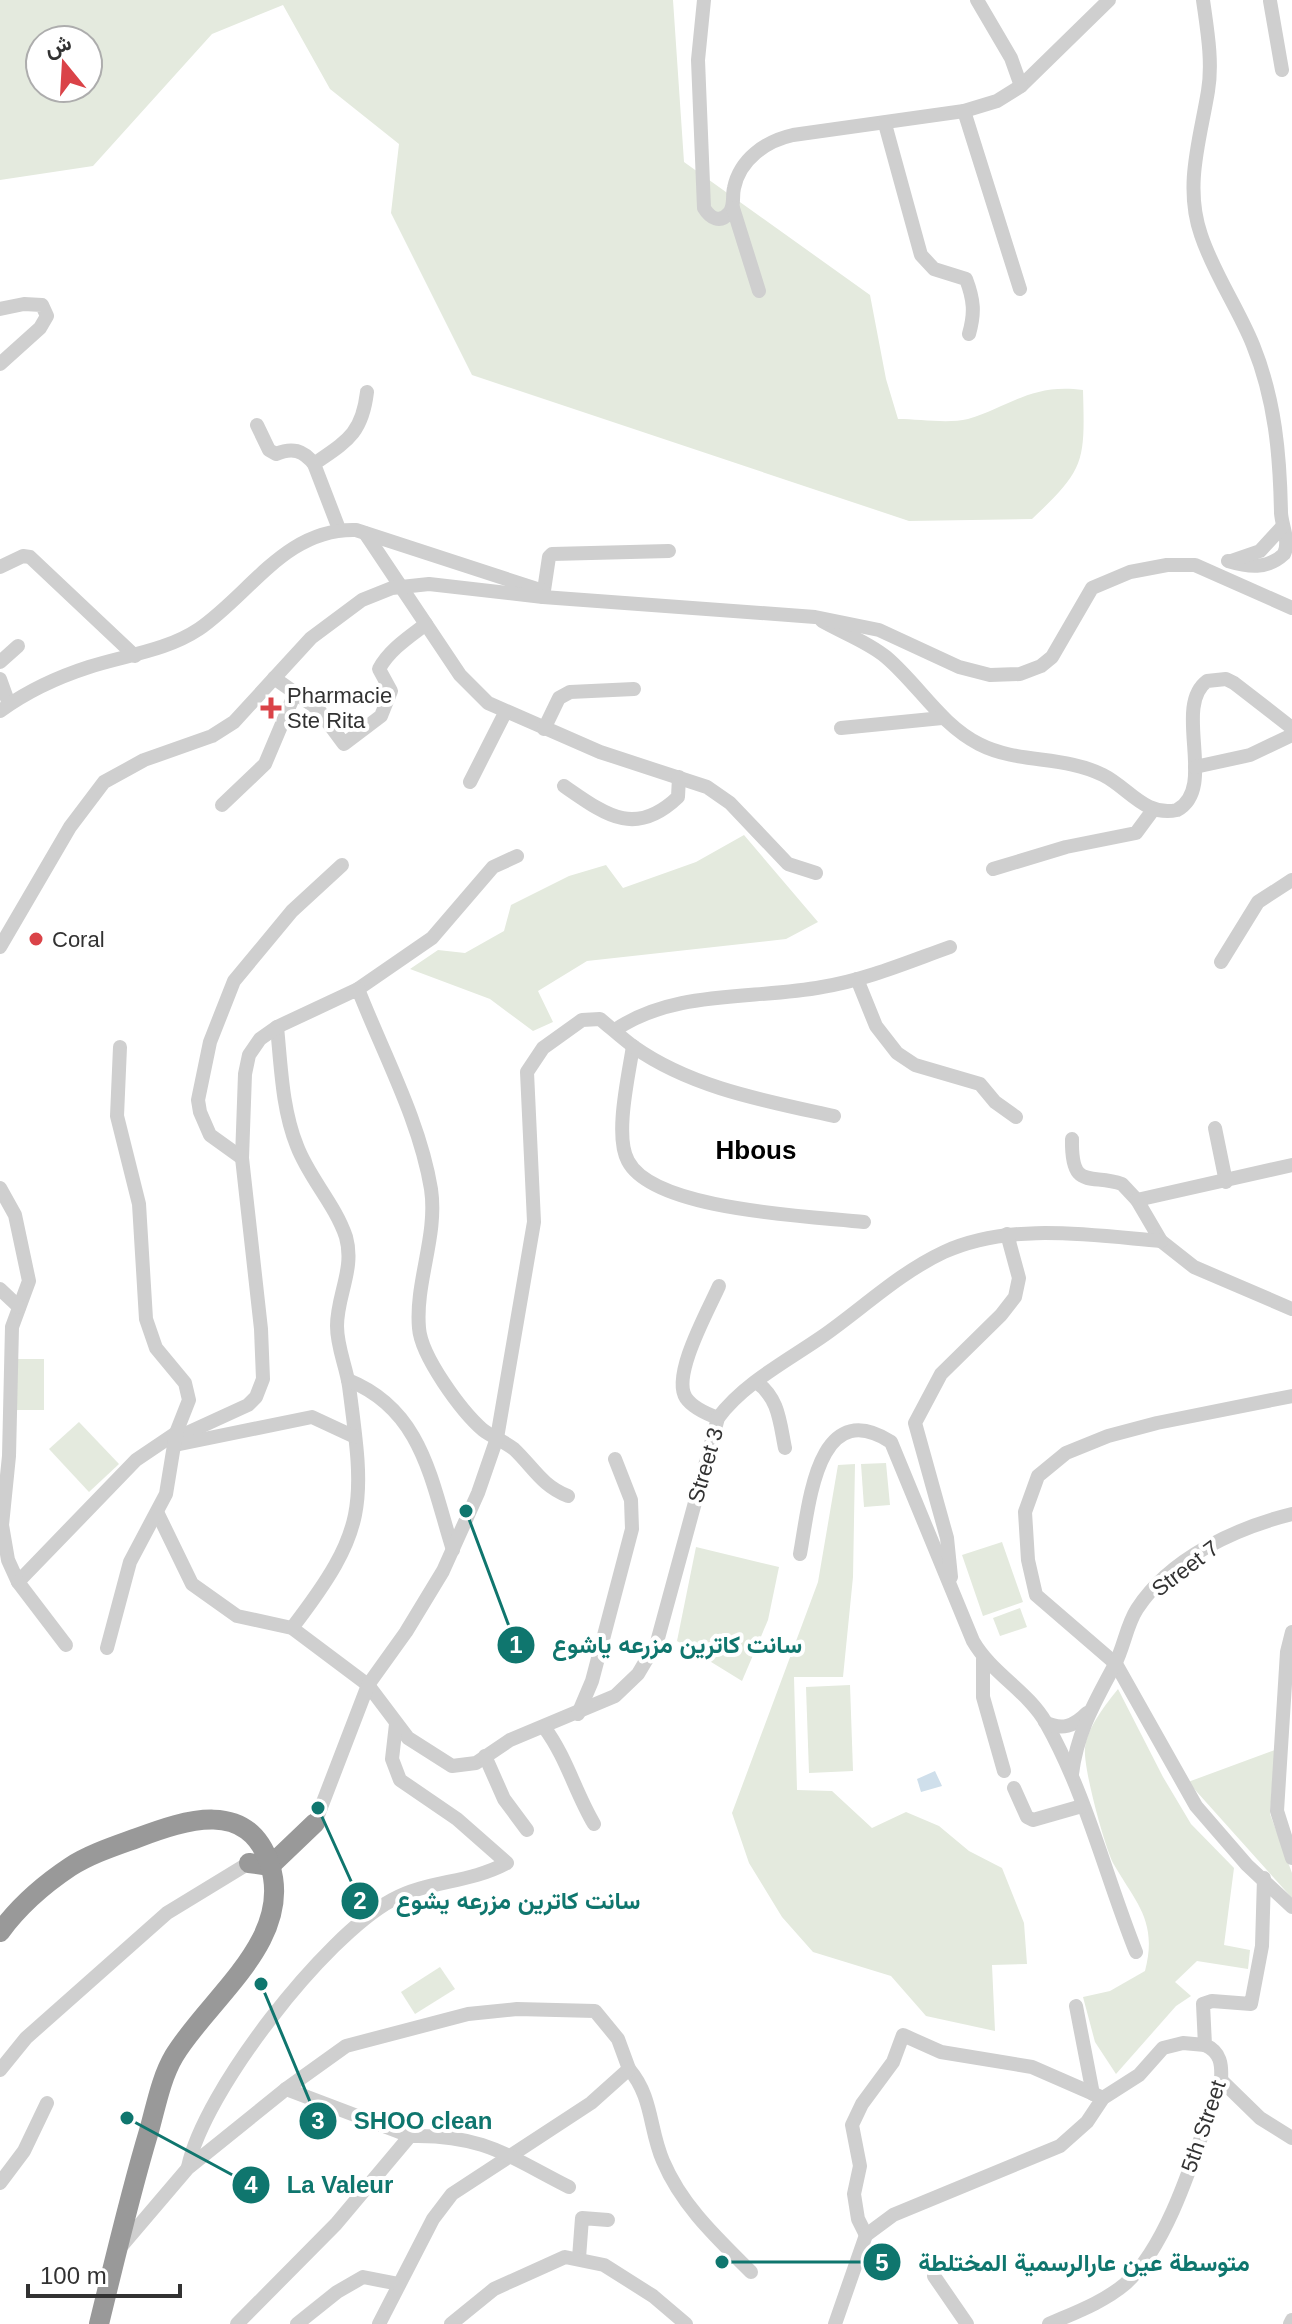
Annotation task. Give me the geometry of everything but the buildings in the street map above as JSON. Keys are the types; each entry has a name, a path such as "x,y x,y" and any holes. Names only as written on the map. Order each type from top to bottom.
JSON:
{"highway":[{"path":"0,1932 37,1891 72,1866 172,1826 200,1820 236,1823 261,1859 276,1895 273,1916 261,1941 172,2060 141,2158 99,2324"},
{"path":"261,1859 315,1823"}],"street":[{"path":"704,0 698,60 704,208 709,216 718,219 727,216 733,208"},
{"path":"977,0 1011,58 1021,86"},
{"path":"759,291 733,208 736,182 757,151 779,138 964,111 997,101 1021,86 1109,0"},
{"path":"0,947 70,827 104,782 144,760 212,736 234,722 300,647 342,613 381,592 429,584 815,617 879,630 959,667 990,675 1020,674 1041,666 1052,657 1092,588 1130,572 1167,565 1228,561 1253,567 1278,559 1286,550 1278,438 1263,374 1253,344 1206,250 1196,215 1195,152 1209,72 1203,0"},
{"path":"1269,0 1282,70"},
{"path":"964,111 1020,289"},
{"path":"885,124 921,255 934,269 966,279 975,303 969,334"},
{"path":"0,309 35,303 42,305 47,316 40,328 0,364"},
{"path":"314,464 349,440 362,423 367,392"},
{"path":"257,425 269,450 276,454 288,449 306,453 314,464 339,529"},
{"path":"0,679 4,708 88,667 168,645 199,629 282,555 305,541 339,529 365,533 543,594"},
{"path":"365,533 398,587 476,693 505,713 600,752 679,777 720,794 788,864 816,873"},
{"path":"543,594 552,554 669,551"},
{"path":"0,567 23,556 30,557 135,656"},
{"path":"1195,565 1292,608"},
{"path":"815,617 884,656 942,718 978,744 1003,753 1056,759 1084,767 1106,777 1153,810 1166,813 1185,806 1193,786 1195,767 1195,699 1207,681 1226,679 1292,728"},
{"path":"274,678 318,709 341,743 347,742 381,716 391,691 379,669 381,665 390,653 426,624"},
{"path":"0,662 18,646"},
{"path":"544,729 559,698 570,692 634,689"},
{"path":"222,805 255,777 265,764 295,693"},
{"path":"470,782 505,713"},
{"path":"841,728 942,718"},
{"path":"1195,767 1250,755 1292,735"},
{"path":"564,786 602,810 635,821 662,812 678,797 679,777"},
{"path":"993,869 1066,847 1136,833 1153,810"},
{"path":"18,1582 72,1522 136,1460 248,1405 261,1386 261,1329 242,1158 245,1074 249,1055 260,1039 277,1027 358,989 432,938 493,867 517,856"},
{"path":"242,1158 210,1135 200,1112 198,1100 210,1042 234,981 292,911 342,865"},
{"path":"1221,962 1258,902 1292,880"},
{"path":"615,1030 651,1011 682,1004 803,991 857,979 950,947"},
{"path":"857,979 871,1018 897,1053 915,1065 980,1084 995,1102 1016,1117"},
{"path":"358,989 416,1134 430,1188 430,1237 419,1320 421,1342 442,1379 479,1425 513,1449 539,1479 568,1496"},
{"path":"315,1823 368,1685 406,1632 453,1550 497,1438 533,1232 527,1072 543,1048 582,1020 600,1019 633,1046 662,1063 716,1086 752,1099 834,1116"},
{"path":"158,1514 192,1584 237,1616 292,1628 328,1580 350,1538 360,1495 348,1380 337,1327 349,1252 342,1226 306,1165 293,1134 285,1103 277,1027"},
{"path":"633,1046 623,1144 628,1161 649,1182 700,1203 864,1222"},
{"path":"107,1648 130,1562 158,1514 169,1483 176,1439 189,1395 181,1377 156,1348 146,1319 139,1204 117,1116 120,1047"},
{"path":"1215,1128 1226,1182"},
{"path":"1072,1139 1072,1158 1080,1173 1088,1179 1122,1184 1137,1200 1161,1241 1194,1267 1292,1309"},
{"path":"1137,1200 1292,1165"},
{"path":"0,1188 15,1215 28,1265 29,1289 19,1307 11,1346 9,1456 2,1525 8,1560 18,1582 66,1645"},
{"path":"953,1589 947,1538 915,1423 941,1374 1015,1297 1019,1278 1007,1234"},
{"name":"Street 3","path":"292,1628 368,1685 396,1724 420,1747 452,1766 476,1763 510,1740 578,1714 622,1691 652,1654 718,1418 743,1389 918,1267 970,1241 1007,1234 1085,1235 1161,1241"},
{"path":"718,1418 692,1404 682,1389 685,1366 719,1286"},
{"path":"0,1289 19,1307"},
{"path":"348,1380 381,1396 412,1431 453,1550"},
{"path":"756,1382 768,1390 777,1410 785,1448"},
{"path":"1292,1396 1108,1436 1066,1453 1038,1476 1025,1512 1032,1585 1048,1607 1116,1664 1196,1806 1247,1865 1292,1907"},
{"path":"176,1439 312,1417 355,1437"},
{"path":"800,1554 819,1459 833,1442 848,1431 873,1431 891,1442 983,1659 983,1697 1004,1771"},
{"path":"578,1714 592,1681 632,1529 631,1500 615,1459"},
{"name":"Street 7","path":"1071,1778 1074,1755 1089,1711 1116,1664 1137,1609 1165,1577 1206,1547 1292,1514"},
{"path":"1292,1632 1277,1811 1292,1858"},
{"path":"983,1659 1034,1705 1045,1722 1071,1778 1136,1952"},
{"path":"1045,1722 1059,1727 1071,1726 1089,1711"},
{"path":"188,2168 203,2125 271,2016 356,1927 402,1895 472,1880 507,1863 457,1819 400,1780 392,1759 396,1724"},
{"path":"544,1727 565,1758 580,1800 594,1824"},
{"path":"485,1756 504,1799 527,1830"},
{"path":"1014,1788 1027,1817 1033,1820 1082,1806"},
{"path":"0,2070 26,2038 167,1913 261,1859"},
{"name":"5th Street","path":"1049,2324 1100,2300 1125,2284 1142,2263 1175,2205 1221,2080 1218,2056 1205,2045 1204,2002 1248,2006 1252,2003 1262,1946 1264,1878"},
{"path":"835,2324 866,2235 893,2215 976,2184 1060,2146 1087,2122 1098,2096 1076,2006"},
{"path":"117,2251 188,2168 286,2089 358,2041 468,2014 502,2009 595,2011 618,2039 629,2069 649,2102 660,2153 669,2174 698,2219 751,2272"},
{"path":"866,2235 858,2219 854,2194 860,2166 852,2125 862,2104 893,2062 901,2036 908,2035 941,2052 1032,2067 1098,2096"},
{"path":"1098,2096 1139,2075 1163,2048 1183,2043 1205,2045"},
{"path":"379,2324 444,2202 469,2181 591,2103 629,2069"},
{"path":"1221,2080 1260,2118 1292,2138"},
{"path":"286,2089 410,2136 469,2138 569,2187"},
{"path":"0,2183 24,2151 47,2103"},
{"path":"237,2324 336,2224 410,2136"},
{"path":"579,2253 582,2218 608,2220"},
{"path":"451,2324 494,2289 555,2260 595,2250"},
{"path":"579,2253 614,2271 686,2324"},
{"path":"934,2276 967,2324"},
{"path":"297,2324 363,2277 399,2284"}],"shaded area":[{"path":"0,0 673,0 684,162 870,295 886,379 898,419 968,419 1036,393 1083,390 1082,450 1063,488 1032,519 909,521 472,375 391,213 399,144 330,89 283,5 212,34 93,166 0,180"},
{"path":"744,835 818,922 786,939 587,961 538,991 553,1022 533,1031 490,999 410,969 438,950 465,953 504,931 511,905 569,876 606,865 623,888 696,862"},
{"path":"17,1359 44,1359 44,1410 16,1410"},
{"path":"79,1422 119,1464 89,1492 49,1449"},
{"path":"886,1463 890,1505 864,1507 861,1464"},
{"path":"855,1464 853,1577 843,1677 794,1677 797,1790 832,1791 872,1828 906,1812 939,1826 969,1851 1002,1868 1024,1923 1027,1964 992,1965 995,2031 926,2016 891,1976 813,1952 782,1917 749,1863 732,1813 818,1582 838,1465"},
{"path":"1002,1542 1023,1602 983,1616 962,1555"},
{"path":"696,1547 779,1567 768,1620 742,1681 677,1641"},
{"path":"1020,1608 1027,1627 1000,1636 993,1618"},
{"path":"850,1685 853,1771 809,1773 806,1687"},
{"path":"1118,1689 1191,1824 1234,1868 1224,1945 1250,1950 1248,1969 1197,1961 1175,1982 1191,1996 1176,2006 1116,2074 1095,2042 1083,1997 1110,1991 1145,1971 1148,1954 1147,1925 1109,1853 1085,1758 1089,1732"},
{"path":"1275,1750 1270,1814 1292,1873 1292,1898 1188,1782"},
{"path":"440,1967 455,1989 415,2014 401,1992"}],"water":[{"path":"935,1771 942,1786 921,1792 917,1779"}],"place":[{"name":"Pharmacie Ste Rita","path":"271,708"},
{"name":"Coral","path":"36,939"},
{"name":"سانت كاترين مزرعه ياشوع","path":"466,1511"},
{"name":"سانت كاترين مزرعه يشوع","path":"318,1808"},
{"name":"SHOO clean","path":"261,1984"},
{"name":"La Valeur","path":"127,2118"},
{"name":"متوسطة عين عارالرسمية المختلطة","path":"722,2262"}],"district":[{"name":"Hbous","path":"756,1150"}]}
